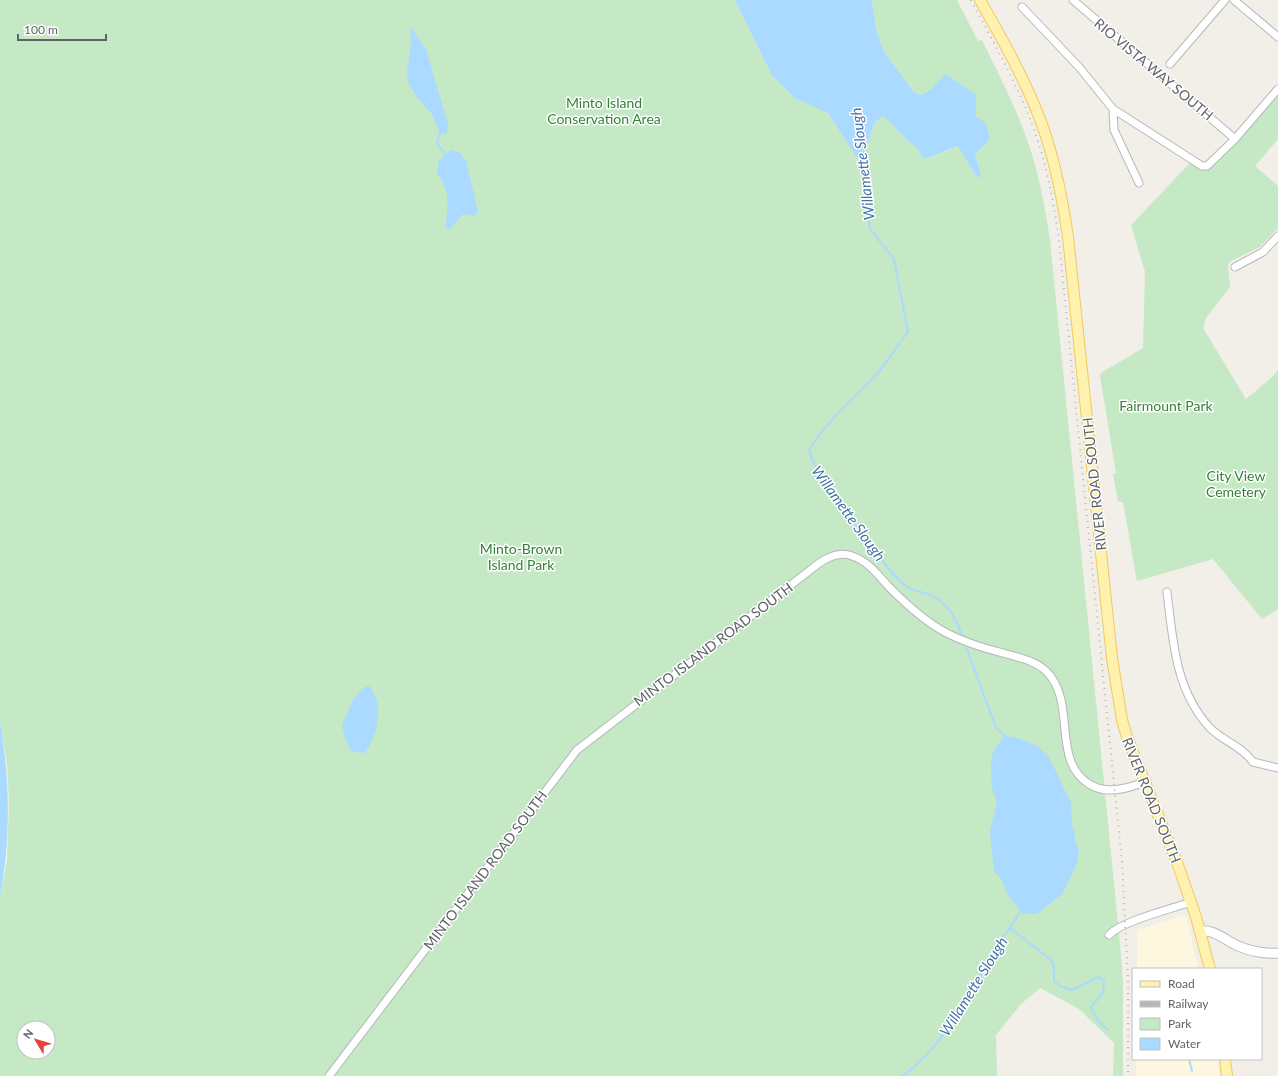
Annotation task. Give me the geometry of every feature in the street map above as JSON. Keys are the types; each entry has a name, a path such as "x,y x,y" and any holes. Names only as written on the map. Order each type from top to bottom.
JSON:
{"main road":[{"name":"RIVER ROAD SOUTH","path":"980,0 1020,72 1038,114 1062,193 1117,695 1122,720 1144,782 1191,902 1210,968"},
{"path":"1225,1060 1227,1076"}],"street":[{"name":"RIO VISTA WAY SOUTH","path":"1073,0 1235,139"},
{"path":"1170,64 1225,0"},
{"path":"1234,0 1278,36"},
{"path":"1022,7 1079,67 1113,109 1205,167 1235,139 1278,89"},
{"path":"1113,109 1114,130 1139,183"},
{"path":"1235,267 1263,252 1278,236"},
{"name":"MINTO ISLAND ROAD SOUTH","path":"329,1076 577,750 822,561 839,554 852,556 872,568 924,618 941,630 959,638 1028,660 1044,669 1057,685 1061,698 1071,763 1075,772 1082,780 1097,788 1108,791 1144,782"},
{"path":"1167,592 1177,668 1187,694 1195,707 1211,729 1224,740 1246,754 1253,762 1278,768"},
{"path":"1109,935 1114,930 1126,924 1191,902"},
{"path":"1200,931 1208,931 1249,949 1278,953"}],"shaded area":[{"path":"1186,915 1198,968 1137,968 1137,930"},
{"path":"1136,1060 1217,1060 1220,1076 1136,1076"}],"green space":[{"name":"Minto-Brown Island Park","path":"0,0 735,0 772,76 796,99 828,112 858,158 863,158 874,123 883,116 891,121 901,135 918,146 929,158 957,146 966,156 972,171 981,175 975,154 976,117 945,75 927,92 920,95 914,92 884,52 876,29 872,0 957,0 978,41 982,40 1018,116 1032,154 1044,203 1050,240 1119,933 1123,980 1123,1076 1113,1076 1114,1043 1079,1009 1040,988 1021,1004 996,1035 997,1076 0,1076 0,897 7,860 9,804 7,763 0,721"},
{"name":"Fairmount Park","path":"1278,96 1278,139 1255,166 1278,186 1278,228 1260,247 1229,262 1230,287 1206,318 1203,328 1246,399 1271,378 1278,370 1278,609 1262,619 1213,559 1137,581 1123,502 1118,502 1113,474 1116,473 1100,376 1101,373 1143,348 1145,272 1131,225 1190,163 1206,171 1230,146 1237,142"}],"water":[{"path":"735,0 872,0 876,29 884,52 914,92 920,95 924,94 934,87 945,74 976,95 976,117 986,123 990,139 975,154 981,175 978,178 957,146 928,158 922,157 915,146 883,116 874,123 863,159 858,159 828,113 796,99 772,76"},
{"path":"410,26 426,49 448,124 447,134 440,133 431,113 419,100 409,85 407,72 411,44"},
{"path":"451,150 459,152 466,161 478,211 475,216 463,214 450,229 445,227 448,206 446,192 437,173 439,160"},
{"path":"368,685 377,702 378,717 375,733 365,753 351,751 344,735 342,725 354,698"},
{"path":"0,721 6,766 8,809 4,874 0,897"},
{"path":"1004,736 1015,737 1036,745 1049,757 1071,803 1072,825 1079,850 1077,863 1063,893 1037,914 1023,914 1008,895 1000,877 994,872 990,831 997,802 992,789 991,763 993,752"}],"waterway":[{"path":"440,133 437,142 445,155"},
{"name":"Willamette Slough","path":"861,158 870,229 894,259 908,332 877,374 831,421 809,450 813,462 827,487 891,572 903,584 916,591 935,597 941,601 954,618 963,638"},
{"name":"Willamette Slough","path":"965,644 996,728 1006,737"},
{"path":"1021,910 1010,928 1051,960 1054,966 1054,981 1060,986 1072,990 1099,977 1104,981 1103,993 1091,1007 1098,1021 1108,1030"},
{"name":"Willamette Slough","path":"902,1076 932,1049 946,1031 959,1012 1003,936 1010,928"},
{"path":"1189,1060 1192,1071"}],"railway":[{"path":"971,0 1000,54 1026,109 1043,157 1057,224 1122,862 1128,979 1128,1076"}],"park label":[{"name":"Minto Island Conservation Area","path":"604,110"},
{"name":"City View Cemetery","path":"1236,484"}]}
